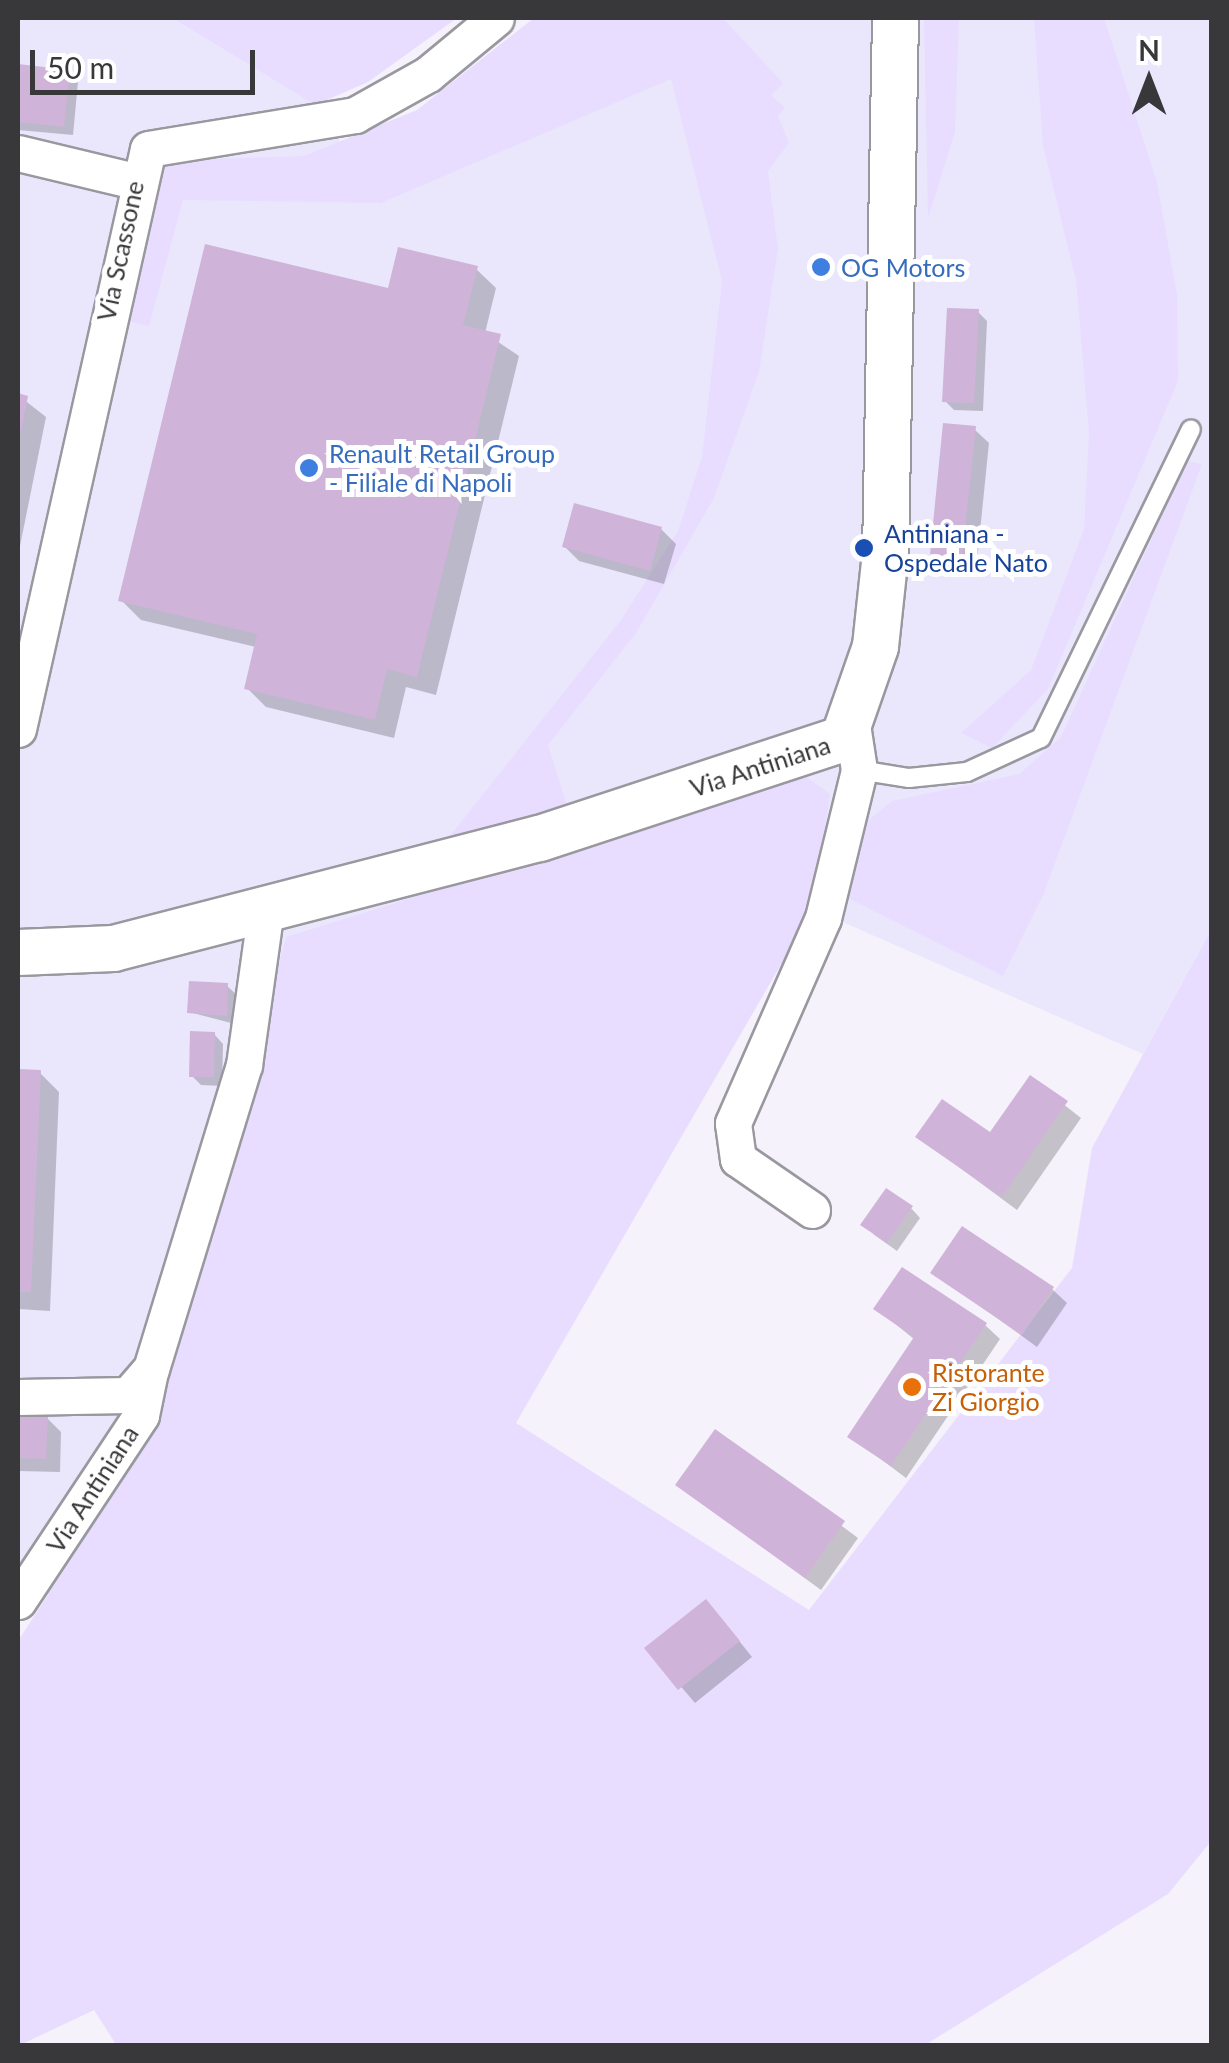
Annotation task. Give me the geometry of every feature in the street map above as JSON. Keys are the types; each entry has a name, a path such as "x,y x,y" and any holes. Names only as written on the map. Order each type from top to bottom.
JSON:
{"street":[{"name":"Via Scassone","path":"18,730 135,182 148,149 161,143 355,115 428,74 496,18"},
{"name":"Via Antiniana","path":"18,952 113,948 540,838 831,744 852,724 875,646 885,553 894,18"},
{"path":"18,153 135,182"},
{"path":"812,1210 738,1159 733,1123 824,918 858,770 852,724"},
{"name":"Via Antiniana","path":"18,1602 140,1415 150,1369 244,1065 266,908"},
{"name":"Via Antiniana","path":"18,1397 128,1395 150,1369"}],"lane":[{"path":"858,770 908,778 966,772 1041,738 1191,429"}],"shaded area":[{"path":"18,18 172,18 315,105 382,202 709,18 1211,18 1211,930 1143,1054 813,909 286,937 153,1434 51,1594 18,1593"},
{"path":"172,18 457,18 368,82 315,105"},
{"path":"534,18 723,18 783,83 771,95 785,108 778,116 789,143 768,171 778,249 759,372 714,498 636,633 548,745 567,806 446,841 621,620 678,531 702,457 722,281 671,79 381,203 183,200 149,326 131,322 159,170 179,160 304,156 417,110"},
{"path":"924,18 959,18 955,132 928,218"},
{"path":"1034,18 1104,18 1157,182 1177,295 1178,381 1048,689 992,748 961,733 1031,670 1084,529 1089,432 1076,280 1043,146"},
{"path":"1187,461 1202,464 1044,893 1003,976 842,895 865,823 892,801 1019,774 1061,737"},
{"path":"805,776 830,794 813,909 516,1423 809,1610 1072,1268 1092,1148 1211,930 1212,1840 1168,1894 925,2045 117,2046 94,2010 18,2046 18,1641 153,1433 286,937"}],"building":[{"path":"18,64 70,70 64,127 18,122"},
{"name":"Renault Retail Group - Filiale di Napoli","path":"205,244 388,288 398,247 478,266 463,325 501,334 417,677 387,669 375,720 244,689 257,634 118,601"},
{"path":"947,308 979,309 974,403 942,402"},
{"path":"18,393 28,396 19,440 18,439"},
{"path":"943,423 976,426 962,558 930,554"},
{"path":"574,503 662,527 650,571 562,547"},
{"path":"189,981 228,983 227,1016 187,1013"},
{"path":"190,1031 215,1032 214,1077 189,1077"},
{"path":"18,1069 41,1070 31,1292 18,1292"},
{"path":"1030,1075 1068,1101 1002,1197 915,1137 942,1099 990,1132"},
{"path":"886,1188 913,1206 887,1243 860,1225"},
{"path":"962,1226 1054,1287 1022,1335 930,1273"},
{"name":"Ristorante Zi Giorgio","path":"902,1267 987,1323 891,1466 847,1437 914,1337 873,1309"},
{"path":"18,1414 48,1415 46,1459 18,1458"},
{"path":"715,1429 845,1521 805,1578 675,1485"},
{"path":"706,1599 740,1641 678,1690 644,1648"}],"place":[{"name":"OG Motors","path":"821,267"},
{"name":"Renault Retail Group - Filiale di Napoli","path":"309,468"},
{"name":"Antiniana - Ospedale Nato","path":"864,548"},
{"name":"Ristorante Zi Giorgio","path":"912,1387"}]}
